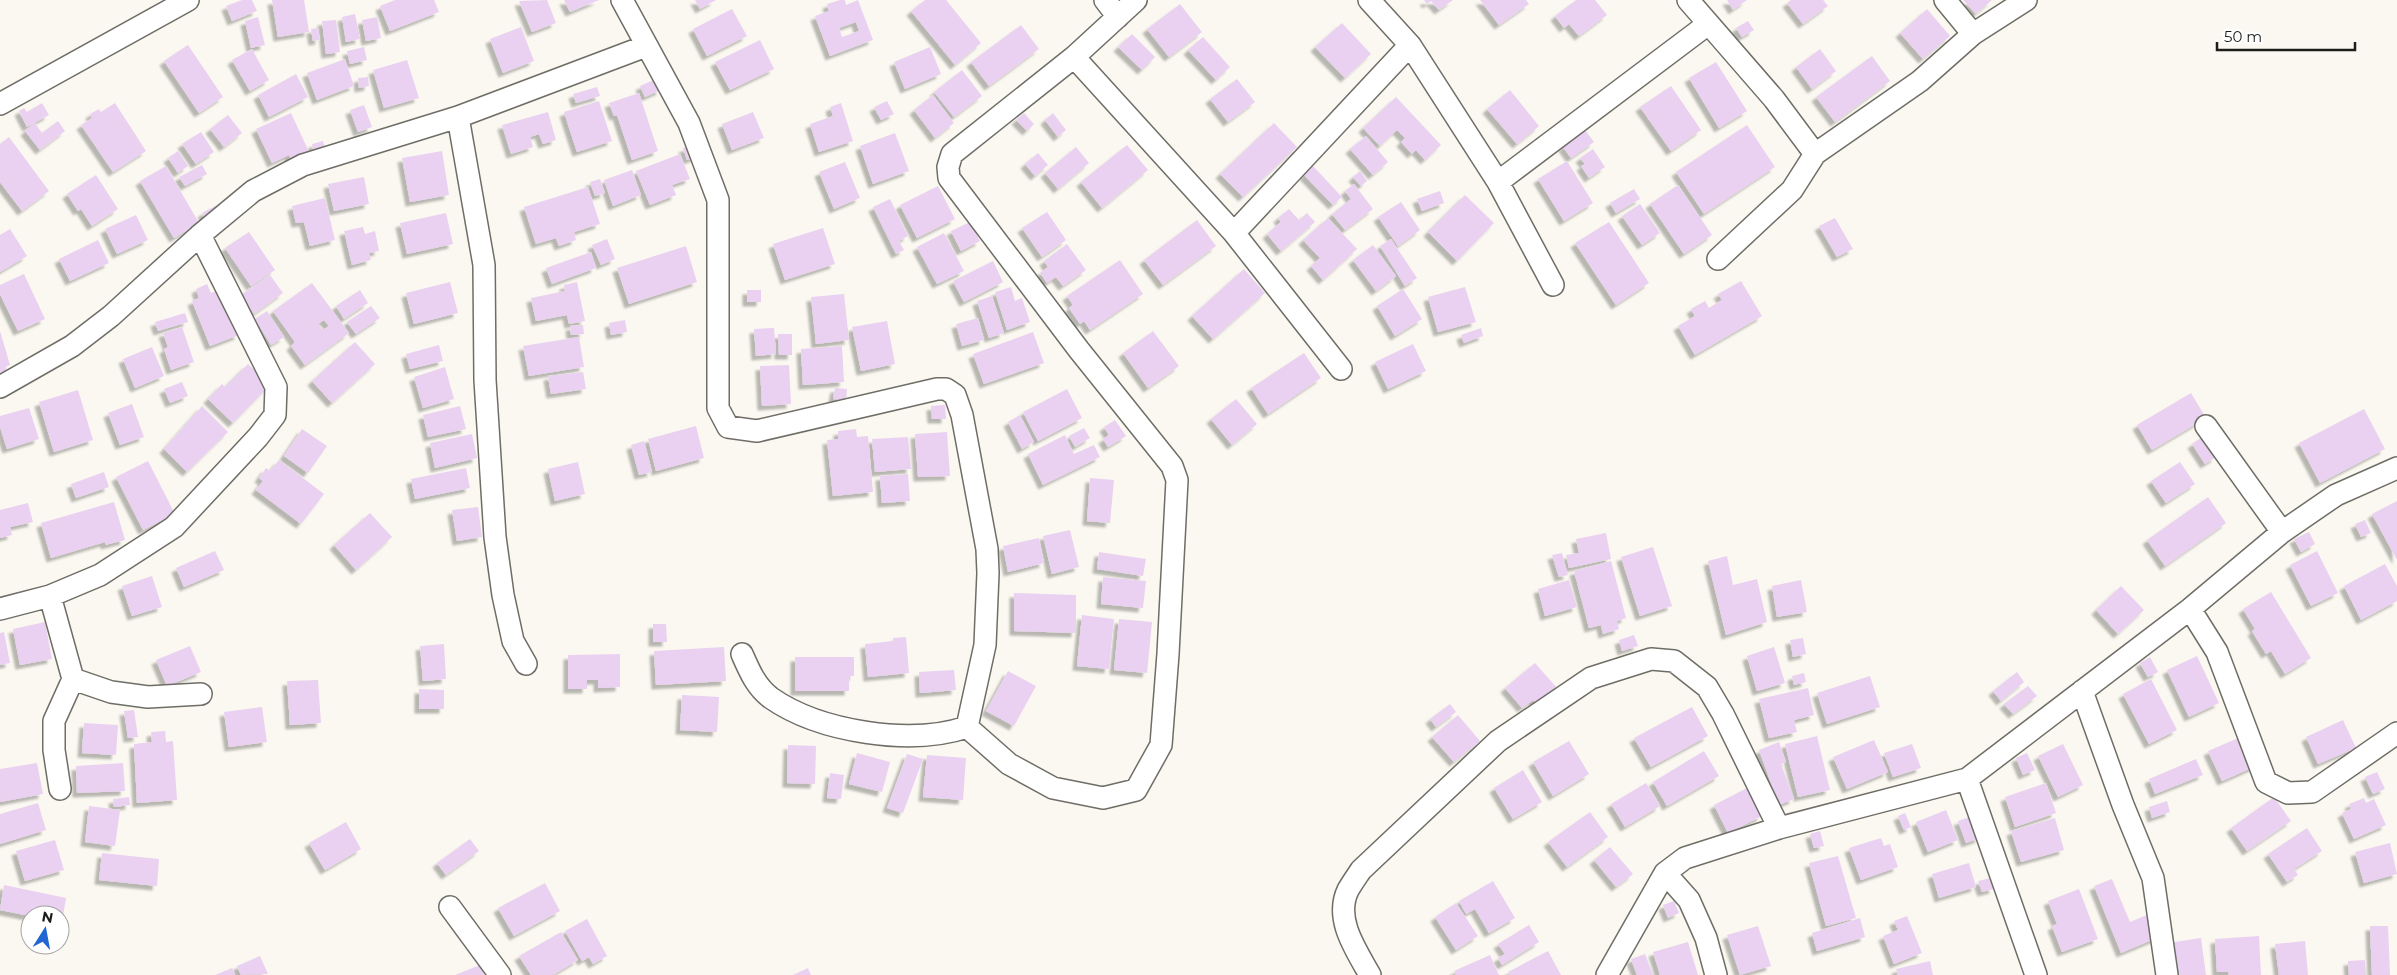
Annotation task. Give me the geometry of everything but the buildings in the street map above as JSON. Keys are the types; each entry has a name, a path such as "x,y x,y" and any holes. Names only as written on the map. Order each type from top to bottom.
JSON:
{"street":[{"path":"0,104 188,0"},
{"path":"622,0 689,123 718,200 718,408 728,427 757,431 937,390 946,389 956,395 962,415 987,549 985,645 967,727"},
{"path":"1105,0 1118,17"},
{"path":"967,727 1010,764 1053,788 1103,798 1136,790 1161,745 1168,654 1176,480 1172,466 1078,350 949,178 948,167 952,154 1074,57 1136,0"},
{"path":"1370,0 1410,45 1498,182 1552,285"},
{"path":"1688,0 1774,99 1815,154"},
{"path":"1944,0 1973,34"},
{"path":"1718,259 1792,190 1815,154 1920,81 1973,34 2026,0"},
{"path":"1498,182 1708,24"},
{"path":"1234,233 1410,45"},
{"path":"0,387 72,346 111,316 200,235 253,191 303,165 458,116 646,46"},
{"path":"1074,57 1234,233 1341,369"},
{"path":"458,116 484,265 485,380 500,576 513,641 526,664"},
{"path":"0,609 50,596 100,575 174,527 258,437 275,415 276,387 200,235"},
{"path":"2206,426 2282,532"},
{"path":"1607,975 1666,874 1685,858 1779,828 1968,780 2190,609 2282,532 2336,495 2397,468"},
{"path":"50,596 73,679 54,721 54,750 60,789"},
{"path":"2190,609 2217,652 2266,782 2288,793 2312,792 2397,733"},
{"path":"742,654 754,680 770,698 809,718 846,728 890,735 917,736 949,733 967,727"},
{"path":"1370,975 1348,936 1343,908 1348,890 1361,870 1498,741 1592,678 1651,659 1674,661 1687,669 1707,687 1719,707 1779,828"},
{"path":"73,679 111,692 138,696 200,694"},
{"path":"2082,691 2123,805 2153,878 2167,975"},
{"path":"1968,780 2036,975"},
{"path":"1666,874 1689,900 1706,938 1716,975"},
{"path":"450,907 500,975"}]}
